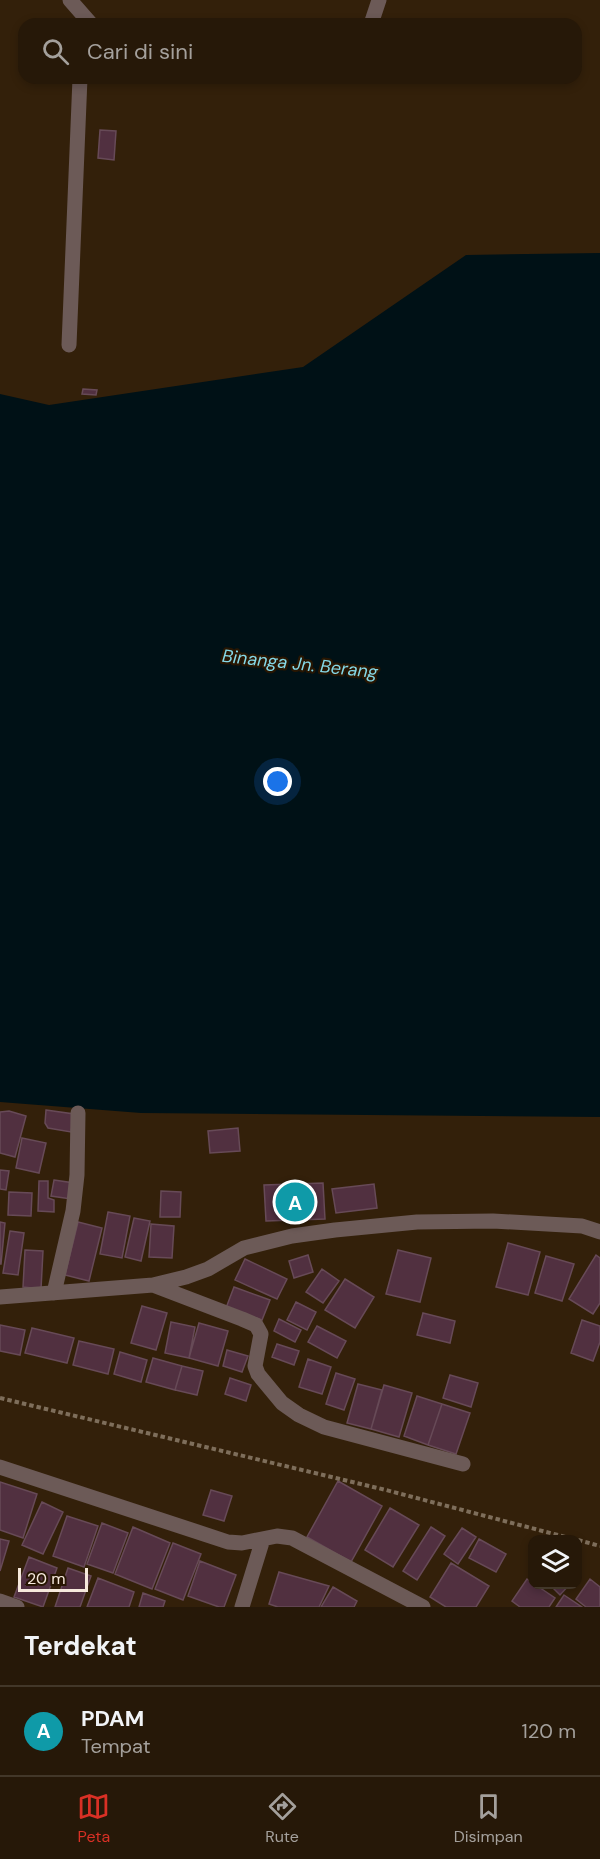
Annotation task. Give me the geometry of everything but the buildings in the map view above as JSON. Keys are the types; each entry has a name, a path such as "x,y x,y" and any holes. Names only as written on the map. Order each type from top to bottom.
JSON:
{"street":[{"path":"70,0 84,18"},
{"path":"373,18 379,0"},
{"path":"69,345 80,84"},
{"path":"54,1293 73,1211 77,1175 78,1113"},
{"path":"0,1297 153,1285 207,1269 244,1248 292,1236 335,1230 417,1222 493,1221 582,1227 600,1232"},
{"path":"153,1285 256,1325 261,1334 255,1366 258,1374 282,1403 299,1415 324,1427 463,1464"},
{"path":"0,1467 228,1542 242,1543 277,1536 292,1538 423,1607"},
{"path":"242,1607 263,1539"},
{"path":"0,1601 17,1607"}],"path":[{"path":"0,1398 386,1490 558,1535"},
{"path":"582,1541 600,1546"}],"water":[{"name":"Binanga Jn. Berang","path":"600,253 600,1117 141,1113 0,1102 0,394 49,405 303,367 466,255"}],"place":[{"name":"PDAM","path":"295,1202"}]}
